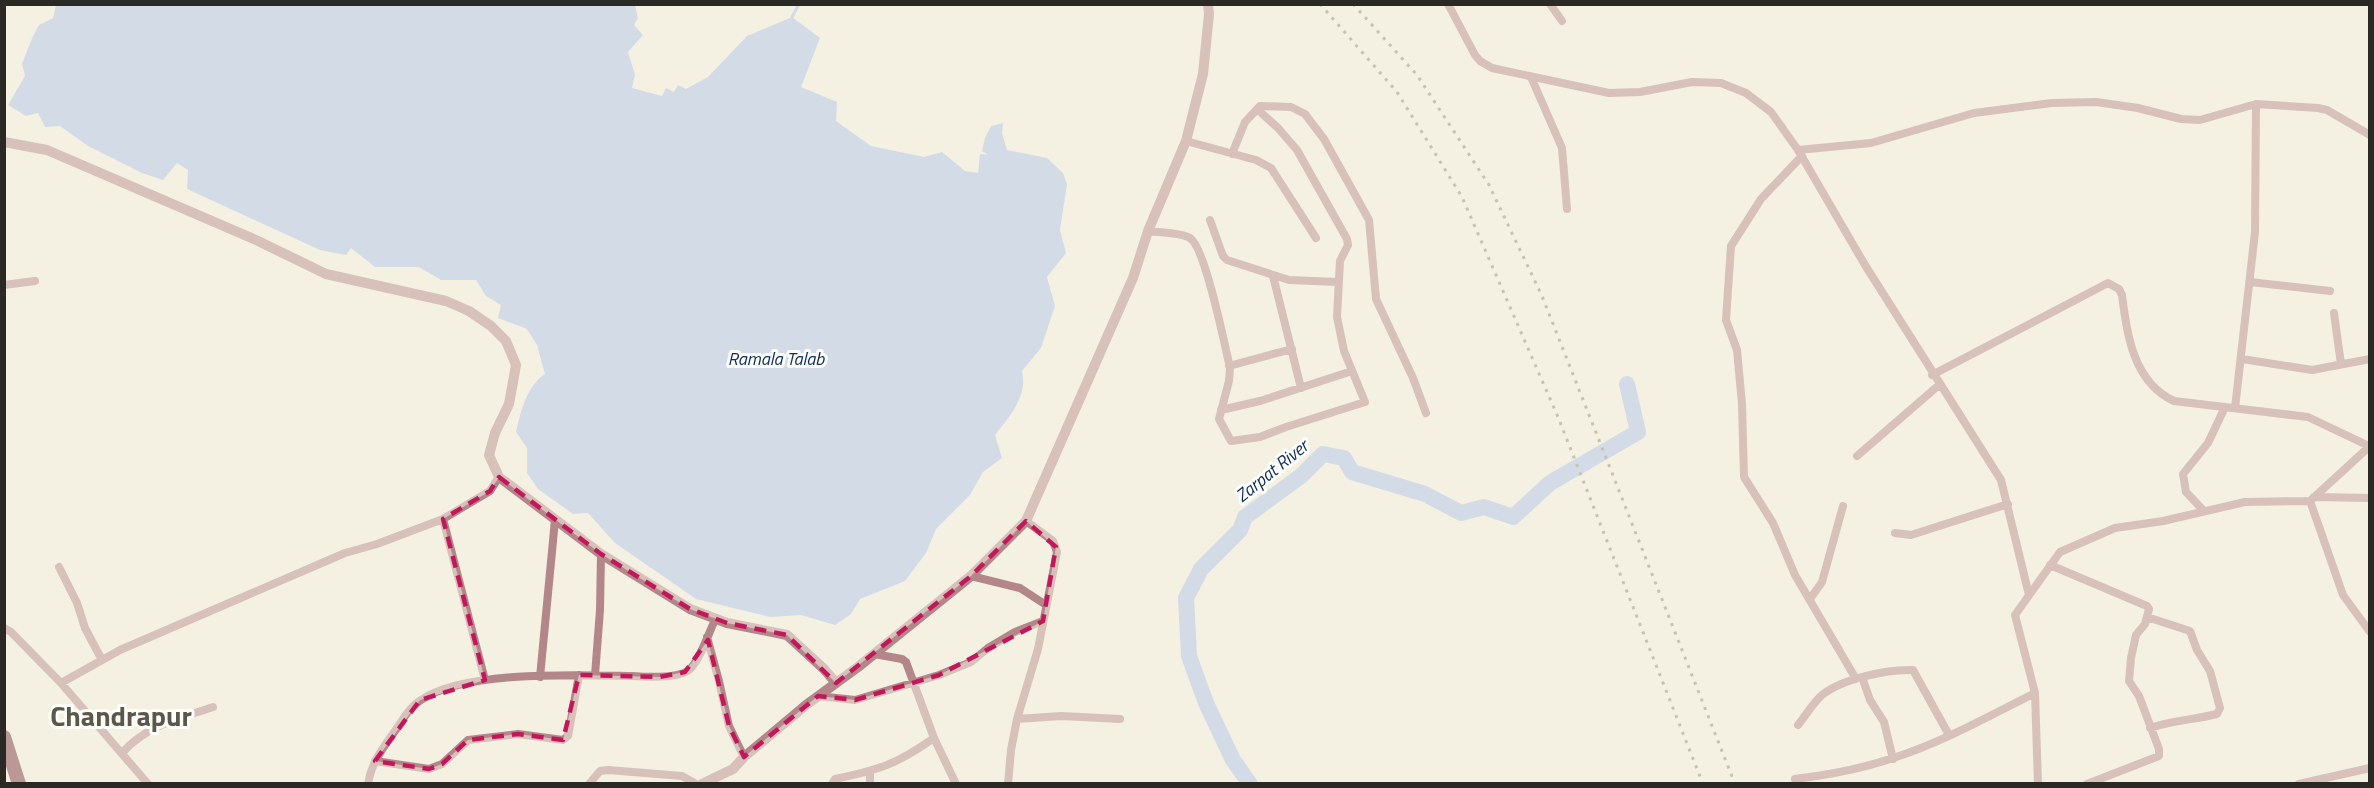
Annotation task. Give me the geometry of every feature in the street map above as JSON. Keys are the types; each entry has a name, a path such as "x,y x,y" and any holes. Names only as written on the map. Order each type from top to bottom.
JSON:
{"main road":[{"path":"4,737 8,757 18,783"}],"street":[{"path":"702,783 721,779 733,770 744,756 971,576 1026,521 1133,278 1148,231 1186,141 1203,74 1208,4"},
{"path":"1448,4 1480,61 1492,68 1617,93 1640,92 1692,82 1704,82 1732,86 1765,107 1800,153 1864,265 1932,375 1996,471 2008,504 2029,595"},
{"path":"1550,4 1562,21"},
{"path":"1531,77 1562,148 1567,209"},
{"path":"1893,759 1884,722 1792,570 1773,523 1744,477 1742,397 1737,350 1726,320 1728,256 1731,246 1761,199 1800,153 1871,142 1974,113 2052,103 2096,102 2138,108 2191,120 2200,120 2256,104 2327,110 2370,135"},
{"path":"2235,408 2255,231 2256,104"},
{"path":"1232,154 1243,126 1257,109 1264,106 1291,107 1305,114 1324,139 1371,227 1373,282 1376,299 1413,378 1426,413"},
{"path":"1148,231 1187,236 1195,243 1211,286 1229,366 1229,381 1220,421 1231,441 1260,437 1364,404 1365,401 1344,351 1337,320 1340,257 1347,246 1347,239 1298,150 1257,109"},
{"path":"1186,141 1256,160 1271,168 1316,238"},
{"path":"4,142 46,150 256,240 326,274 446,301 469,311 491,326 506,341 516,365 509,404 495,433 489,455 499,477 601,554 690,609 715,620 786,635 836,683"},
{"path":"1210,220 1225,258 1289,280 1338,282"},
{"path":"1273,276 1301,388"},
{"path":"4,285 35,281"},
{"path":"2250,282 2330,291"},
{"path":"1932,375 2108,283 2119,289 2122,295 2128,342 2146,378 2174,401 2308,417 2369,446 2312,499"},
{"path":"2334,313 2341,364"},
{"path":"1229,366 1292,349"},
{"path":"2242,359 2305,370 2370,359"},
{"path":"1221,410 1352,371"},
{"path":"1857,456 1939,385"},
{"path":"2204,512 2186,492 2183,474 2208,443 2225,407"},
{"path":"61,683 120,650 345,553 377,544 443,519 490,491 499,477"},
{"path":"2038,783 2036,693 2014,615 2060,552 2115,528 2246,502 2370,498"},
{"path":"2312,499 2343,595 2370,632"},
{"path":"1895,533 1911,535 2008,504"},
{"path":"1810,599 1822,582 1843,506"},
{"path":"443,519 484,680"},
{"path":"540,677 555,520"},
{"path":"1008,783 1017,719 1038,649 1056,558 1056,547 1053,542 1026,521"},
{"path":"594,675 600,610 601,554"},
{"path":"2050,565 2147,606 2148,609 2145,624 2136,635 2129,681 2139,696 2159,749 2159,756 2087,783"},
{"path":"59,567 77,603 84,628 102,660"},
{"path":"971,576 1020,588 1046,605"},
{"path":"2147,617 2190,632 2197,650 2210,671 2220,708 2217,714 2198,719 2177,720 2150,728"},
{"path":"368,783 375,761 415,704 433,693 459,684 484,680 579,675 659,677 685,672 691,668 715,620"},
{"path":"818,696 855,700 915,683 971,662 1003,639 1043,621"},
{"path":"4,628 11,632 61,683 148,783"},
{"path":"707,637 729,726 744,756"},
{"path":"874,654 904,660 915,683 934,738 956,783"},
{"path":"1798,725 1824,693 1859,678 1912,670 1949,735"},
{"path":"375,761 429,769 442,764 468,741 519,734 563,740 568,736 579,675"},
{"path":"1795,779 1840,773 1893,759 2036,693"},
{"path":"123,752 131,743 160,725 213,707"},
{"path":"1017,719 1061,716 1120,719"},
{"path":"832,783 835,779 870,772 898,762 934,738"},
{"path":"2300,783 2370,768"},
{"path":"590,783 600,771 608,770 682,776 696,783"},
{"path":"870,772 870,783"}],"highlighted area":[{"path":"499,477 601,554 690,609 727,623 787,635 836,683 971,576 1026,521 1056,547 1043,621 939,675 855,700 818,696 744,757 729,726 708,640 685,672 659,677 579,675 563,740 518,734 468,740 442,764 429,769 375,761 420,700 485,680 443,519 490,491"}],"water":[{"name":"Ramala Talab","path":"56,5 635,5 638,18 634,25 643,35 628,52 635,75 632,88 662,96 666,88 674,92 678,85 686,89 708,77 747,36 792,17 820,38 801,87 837,102 836,121 871,146 924,157 942,152 965,171 978,173 980,154 988,155 982,151 991,126 1003,123 1002,133 1007,150 1047,158 1063,173 1067,184 1060,230 1066,253 1047,277 1055,306 1041,348 1022,371 1020,397 995,435 1002,458 983,472 970,495 936,529 926,553 905,581 860,599 851,614 835,625 801,615 770,617 696,599 615,543 588,513 573,514 538,489 527,473 527,448 516,432 522,408 529,393 545,374 537,345 527,329 498,318 501,305 486,296 476,280 441,280 419,267 375,267 351,248 346,255 320,250 187,189 188,170 177,163 163,180 142,173 88,146 60,126 45,127 38,113 26,116 8,105 25,76 22,64 33,36 39,25 53,18"}],"waterway":[{"path":"792,17 799,4"},
{"name":"Zarpat River","path":"1250,784 1233,760 1206,703 1189,656 1186,598 1201,569 1240,530 1245,517 1301,476 1323,454 1344,458 1352,472 1425,494 1461,513 1484,507 1513,517 1550,483 1638,432 1627,384"}],"railway":[{"path":"1320,4 1397,92 1462,197 1558,417 1703,784"},
{"path":"1353,4 1417,75 1489,185 1542,296 1735,784"}],"district":[{"name":"Chandrapur","path":"121,716"}]}
